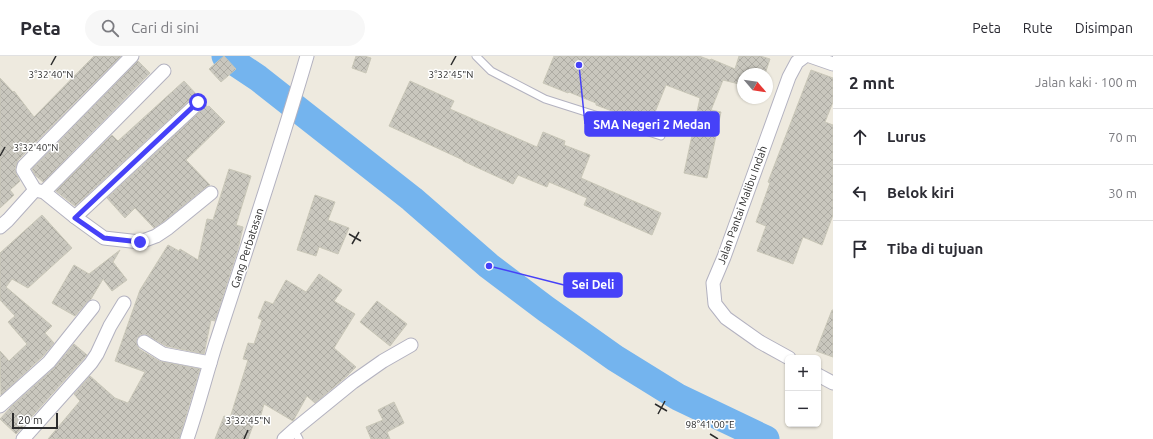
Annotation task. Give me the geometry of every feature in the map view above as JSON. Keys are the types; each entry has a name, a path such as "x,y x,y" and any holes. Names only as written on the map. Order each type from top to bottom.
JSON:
{"street":[{"path":"132,56 24,166 23,170 40,191 104,238 140,242 156,236 211,193"},
{"name":"Jalan Pantai Malibu Indah","path":"785,356 760,342 726,318 715,304 714,283 789,77 797,62 805,56"},
{"path":"810,56 833,64"},
{"name":"Gang Perbatasan","path":"187,439 307,58"},
{"path":"0,227 40,191 164,71"},
{"path":"75,218 198,102"},
{"path":"23,439 91,363 124,303"},
{"path":"0,406 49,362 93,307"},
{"path":"144,342 163,354 210,363"},
{"path":"292,436 353,382 383,361 411,345"},
{"path":"821,377 833,383"}],"lane":[{"path":"476,56 491,72 545,99 661,136"}],"building":[{"path":"94,56 121,56 18,160 15,169 20,181 10,190 14,195 0,208 0,78 13,92 14,91 34,117"},
{"path":"224,56 236,69 221,82 209,69"},
{"path":"356,56 371,58 366,73 352,68"},
{"path":"554,56 699,56 710,60 711,59 735,69 739,56 760,56 770,59 767,68 737,68 737,84 723,80 711,110 721,112 707,178 684,173 700,98 666,85 651,122 621,111 620,114 596,105 596,103 569,92 568,93 543,83"},
{"path":"138,61 150,73 43,182 35,175 32,169"},
{"path":"811,70 833,78 833,102 825,122 833,125 833,215 822,245 803,237 793,264 757,251 766,226 756,222 770,183 768,182"},
{"path":"184,81 197,95 193,97 75,206 56,191 112,135 118,141"},
{"path":"410,81 454,101 450,109 537,147 543,132 565,141 564,145 590,155 581,178 661,213 652,235 584,205 587,198 549,182 547,187 518,175 513,184 389,126"},
{"path":"206,105 207,107 209,106 225,122 186,160 210,185 154,228 135,208 125,218 107,198"},
{"path":"229,169 251,176 236,225 243,227 238,249 215,321 211,320 204,354 166,346 145,334 140,335 136,341 139,349 159,361 200,369 179,439 48,439 80,401 74,394 90,376 115,398 128,403 145,372 115,361 140,290 168,245 179,251 180,249 198,260 207,219 213,220"},
{"path":"315,195 335,202 328,220 349,228 338,254 319,247 316,256 297,250"},
{"path":"42,215 72,248 28,288 12,279 6,287 52,326 45,333 54,343 43,356 1,395 0,351 9,361 27,344 8,322 15,316 0,300 0,253"},
{"path":"120,250 113,262 127,280 112,291 103,279 91,299 75,316 52,303 74,265 89,274"},
{"path":"319,274 342,290 334,301 355,314 334,348 356,367 315,403 307,396 293,421 264,404 259,422 255,420 248,439 215,439 224,416 230,418 248,360 243,359 248,343 254,344 262,320 258,318 265,301 273,304 286,280 306,292"},
{"path":"377,301 407,324 390,346 360,322"},
{"path":"833,310 833,357 816,351"},
{"path":"74,344 87,355 16,434 0,419 12,406 54,368"},
{"path":"394,402 404,423 387,432 390,439 371,439 366,427 383,420 378,410"}],"waterway":[{"path":"225,56 258,78 412,199 489,266 615,358 678,397 766,439"}],"place":[{"name":"SMA Negeri 2 Medan","path":"579,65"},
{"name":"Sei Deli","path":"489,266"}],"route":[{"path":"140,242 104,238 75,218 198,102"}]}
